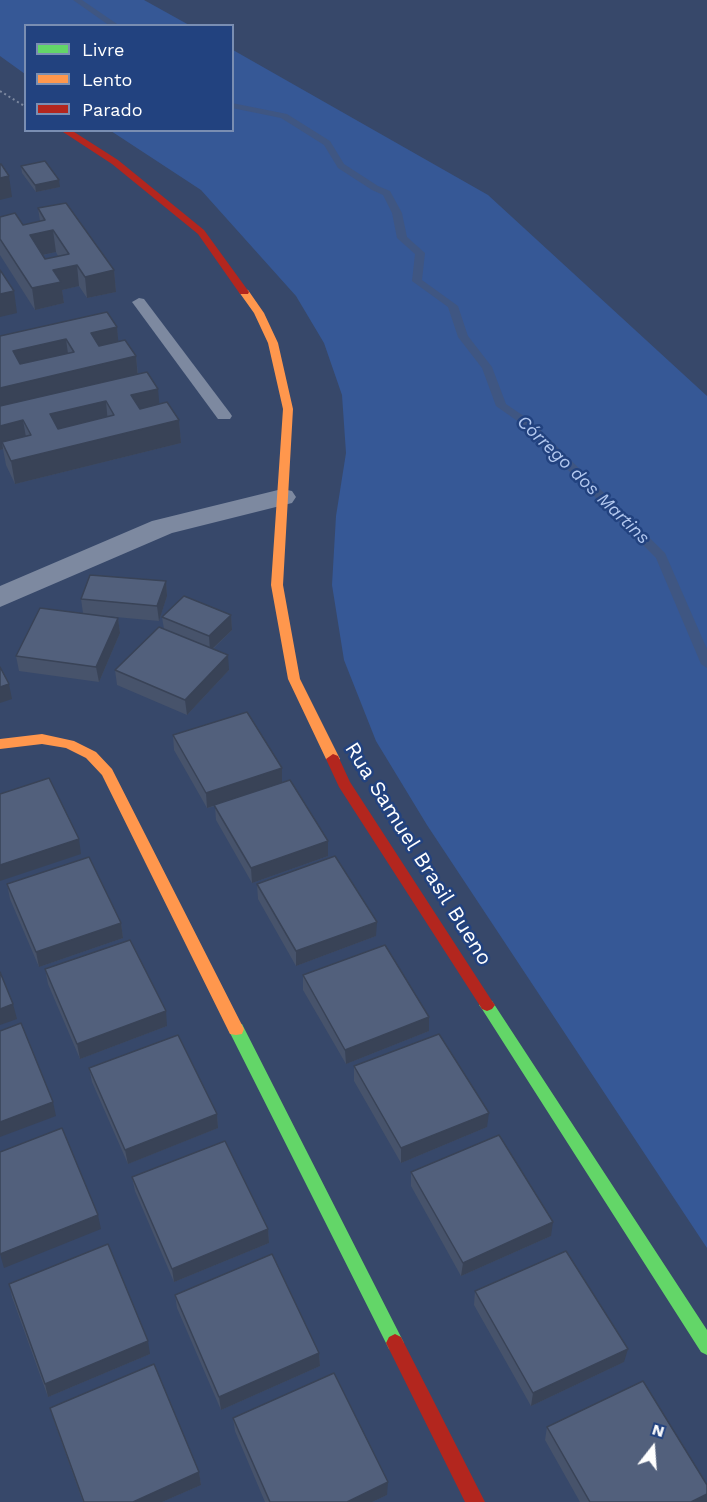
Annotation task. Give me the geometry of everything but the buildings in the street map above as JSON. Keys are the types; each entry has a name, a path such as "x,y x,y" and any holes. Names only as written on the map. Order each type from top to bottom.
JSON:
{"street":[{"name":"Rua Samuel Brasil Bueno","path":"67,132 115,162 201,232 259,313 273,343 288,409 277,585 294,679 344,783 707,1346"},
{"path":"0,597 162,527 282,496"},
{"path":"0,744 42,739 69,744 91,755 107,772 475,1502"}],"lane":[{"path":"139,302 224,416"}],"path":[{"path":"0,91 24,106"}],"shaded area":[{"path":"0,0 144,0 187,24 24,24 24,73 0,56"},
{"path":"234,51 488,195 707,396 707,1248 427,825 376,741 344,660 332,585 336,516 346,453 342,395 324,343 296,296 201,190 113,132 234,132"}],"waterway":[{"name":"Córrego dos Martins","path":"77,0 113,24"},
{"name":"Córrego dos Martins","path":"234,105 284,116 327,143 341,166 387,193 397,213 402,238 420,253 417,281 453,306 463,337 487,367 501,406 527,423 661,556 707,664"}],"traffic: fast":[{"path":"487,1005 707,1346"},
{"path":"236,1029 395,1343"}],"traffic: slow":[{"path":"244,292 259,313 273,343 288,409 277,585 294,679 333,759"},
{"path":"0,744 42,739 69,744 91,755 107,772 236,1029"}],"traffic: jam":[{"path":"67,132 115,162 201,232 244,292"},
{"path":"333,759 344,783 487,1005"},
{"path":"395,1343 475,1502"}]}
